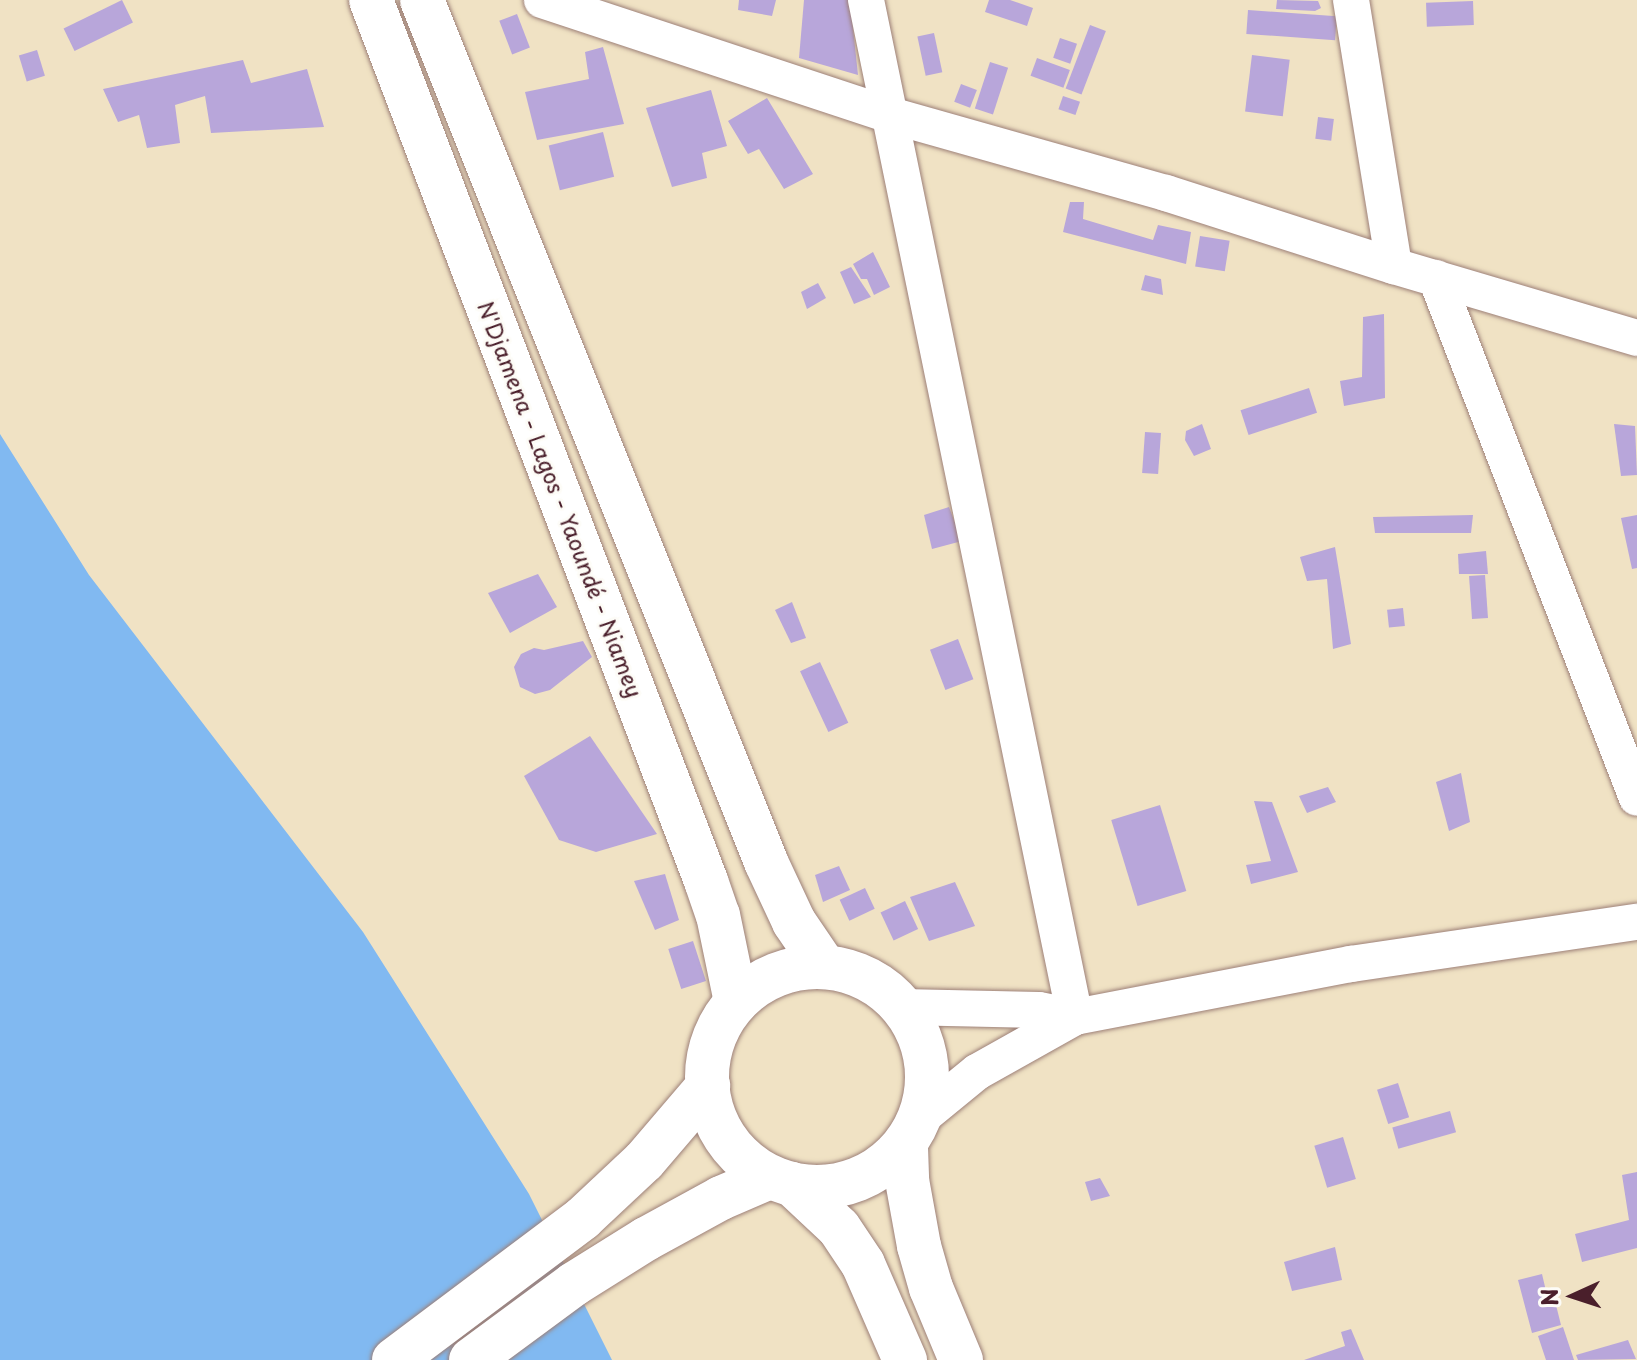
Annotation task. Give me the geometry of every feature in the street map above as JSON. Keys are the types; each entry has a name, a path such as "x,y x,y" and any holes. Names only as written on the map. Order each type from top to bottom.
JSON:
{"main road":[{"name":"N'Djamena - Lagos - Yaoundé - Niamey","path":"371,0 706,881 718,915 736,1002"},
{"path":"422,0 766,862 794,922 824,966"},
{"path":"905,1360 863,1264 839,1228 781,1180 750,1164 721,1130 708,1086 713,1041 736,1002 775,974 824,966 867,978 886,990 902,1007 923,1047 927,1070 907,1180 919,1246 931,1288 961,1360"},
{"path":"394,1360 583,1218 644,1161 708,1086"},
{"path":"471,1360 574,1284 646,1239 721,1198 781,1180 814,1187 858,1179 914,1132"}],"street":[{"path":"542,0 890,115 1166,193 1394,266 1637,338"},
{"path":"866,0 1075,1017"},
{"path":"1351,0 1394,266"},
{"path":"1436,278 1637,798"},
{"path":"914,1132 977,1072 1075,1017 1351,964 1637,922"},
{"path":"902,1007 1039,1010 1075,1017"}],"water":[{"path":"0,434 89,575 363,932 529,1194 612,1360 0,1360"}],"building":[{"path":"122,0 133,22 75,51 64,28"},
{"path":"739,0 776,0 772,16 738,10"},
{"path":"804,0 850,0 858,75 799,58"},
{"path":"989,0 1010,0 1033,8 1027,26 985,12"},
{"path":"1277,0 1318,1 1321,8 1315,11 1276,9"},
{"path":"1473,1 1474,25 1427,27 1426,3"},
{"path":"1248,10 1337,16 1335,40 1246,34"},
{"path":"517,14 530,48 512,54 499,21"},
{"path":"1090,25 1106,31 1082,95 1066,88"},
{"path":"934,33 942,72 926,76 917,37"},
{"path":"1060,38 1077,44 1070,64 1053,58"},
{"path":"603,47 624,124 537,140 525,92 589,79 585,52"},
{"path":"37,50 45,76 27,81 19,56"},
{"path":"1252,55 1290,60 1283,116 1245,112"},
{"path":"1037,58 1070,70 1063,88 1031,76"},
{"path":"243,60 251,83 307,69 324,127 211,133 205,96 175,105 180,143 147,148 139,115 118,122 103,89"},
{"path":"990,62 1008,68 993,114 975,109"},
{"path":"961,84 977,90 970,108 954,102"},
{"path":"711,90 727,146 702,153 707,178 672,187 646,108"},
{"path":"1063,96 1080,102 1075,115 1058,109"},
{"path":"767,98 813,174 784,189 759,149 748,154 728,121"},
{"path":"1318,117 1334,119 1331,141 1315,139"},
{"path":"603,132 614,177 560,190 549,146"},
{"path":"1070,202 1084,202 1083,219 1153,240 1158,225 1191,232 1186,264 1063,232"},
{"path":"1200,236 1230,241 1225,271 1195,267"},
{"path":"873,252 890,287 874,295 867,279 861,279 853,264"},
{"path":"851,267 871,297 854,304 840,272"},
{"path":"1145,275 1161,279 1163,295 1141,290"},
{"path":"818,283 826,298 807,309 801,292"},
{"path":"1384,314 1385,398 1344,406 1340,381 1362,377 1363,317"},
{"path":"1309,388 1317,413 1249,435 1241,410"},
{"path":"1202,424 1211,449 1194,456 1185,440 1186,431"},
{"path":"1614,424 1635,426 1637,475 1621,476"},
{"path":"1145,432 1161,433 1158,474 1142,473"},
{"path":"949,507 962,541 932,549 924,515"},
{"path":"1473,515 1471,533 1375,533 1373,517"},
{"path":"1637,515 1637,568 1632,569 1621,518"},
{"path":"1335,547 1351,644 1333,649 1327,579 1307,581 1300,557"},
{"path":"1486,551 1488,574 1459,574 1458,554"},
{"path":"538,574 557,607 510,633 488,593"},
{"path":"1485,575 1488,618 1472,619 1469,576"},
{"path":"792,602 806,638 791,643 775,610"},
{"path":"1403,608 1405,626 1389,628 1387,610"},
{"path":"958,639 973,679 945,690 930,650"},
{"path":"583,641 592,657 550,690 535,694 520,687 514,667 521,654 534,648 544,650"},
{"path":"820,662 848,723 828,732 800,671"},
{"path":"590,736 657,834 596,852 559,840 524,776"},
{"path":"1461,773 1470,822 1449,831 1436,782"},
{"path":"1328,787 1336,802 1307,813 1299,796"},
{"path":"1254,801 1272,802 1298,872 1251,884 1246,865 1271,861"},
{"path":"1160,805 1186,891 1138,906 1111,820"},
{"path":"839,866 850,890 823,902 815,875"},
{"path":"665,874 679,920 655,930 634,881"},
{"path":"955,882 975,926 929,941 910,897"},
{"path":"865,888 875,909 849,921 840,900"},
{"path":"905,901 918,929 894,941 881,912"},
{"path":"693,941 706,981 681,989 668,949"},
{"path":"1398,1083 1409,1117 1388,1124 1377,1090"},
{"path":"1450,1111 1456,1132 1398,1149 1392,1128"},
{"path":"1343,1137 1356,1179 1327,1188 1314,1146"},
{"path":"1637,1172 1637,1248 1582,1262 1575,1234 1629,1220 1622,1175"},
{"path":"1100,1178 1110,1196 1091,1201 1085,1182"},
{"path":"1335,1247 1342,1280 1292,1291 1284,1262"},
{"path":"1542,1274 1546,1291 1552,1289 1561,1325 1532,1333 1518,1280"},
{"path":"1563,1327 1574,1360 1546,1360 1538,1336"},
{"path":"1351,1329 1364,1360 1304,1360 1345,1346 1341,1332"},
{"path":"1628,1340 1636,1359 1578,1360 1576,1355"}]}
